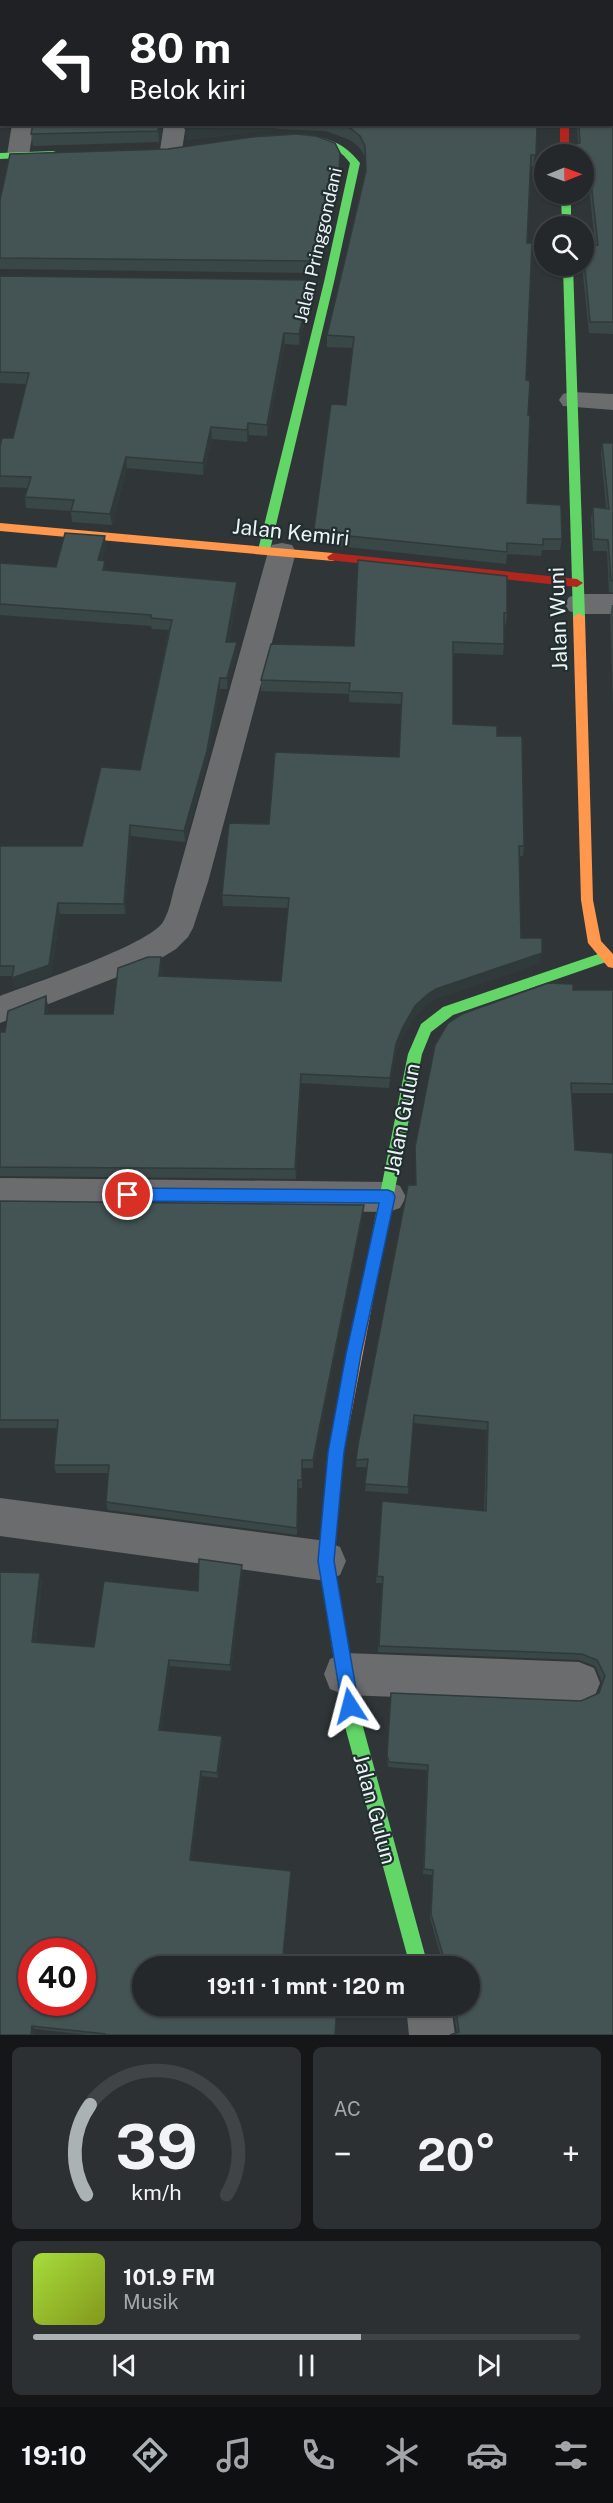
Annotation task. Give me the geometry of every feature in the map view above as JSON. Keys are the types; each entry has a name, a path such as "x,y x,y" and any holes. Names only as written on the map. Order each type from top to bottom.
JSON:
{"street":[{"path":"22,126 9,156 65,154"},
{"path":"171,150 175,126"},
{"path":"564,126 565,144"},
{"name":"Jalan Pringgondani","path":"273,551 317,282 355,163 350,153 323,140 301,137 278,139"},
{"name":"Jalan Wuni","path":"568,276 587,900 595,944 608,960"},
{"path":"572,400 613,402"},
{"name":"Jalan Kemiri","path":"0,527 273,551 578,593"},
{"path":"0,1010 142,954 165,940 177,928 195,871 273,551"},
{"path":"578,593 613,604"},
{"name":"Jalan Gulun","path":"416,1956 353,1723 326,1561 336,1452 354,1354 388,1197 415,1054 422,1033 433,1018 448,1011 608,960"},
{"path":"0,1193 388,1197"},
{"path":"0,1517 326,1561"},
{"path":"345,1674 579,1683"},
{"path":"430,2016 432,2035"}],"building":[{"path":"33,126 159,126 158,131 31,134"},
{"path":"345,126 537,126 536,144 534,144 534,155 531,155 527,243 532,243 526,380 530,381 527,503 561,505 562,539 543,539 543,545 507,543 507,552 329,534 329,530 314,529 331,404 346,405 354,337 327,335 366,171 365,146 360,136"},
{"path":"579,126 613,126 613,322 590,322 586,276 594,276 594,245 598,245 593,204 594,144 576,144 580,143"},
{"path":"297,134 316,136 335,143 340,153 339,170 316,261 0,258 0,200 10,154 168,149 252,137"},
{"path":"0,276 312,280 299,334 284,333 267,425 248,423 247,430 211,427 203,463 126,457 110,514 71,511 74,500 25,497 31,477 0,476 2,438 13,438 29,373 0,372"},
{"path":"602,443 613,443 613,581 611,580 608,540 594,539 593,507 609,509"},
{"path":"65,533 105,536 98,560 105,561 103,570 237,582 226,642 237,642 227,678 220,678 207,751 184,831 130,825 124,904 58,903 49,965 12,978 14,966 0,966 0,846 82,846 101,767 140,770 172,620 151,618 151,615 0,604 0,563 56,567"},
{"path":"358,560 507,576 504,644 453,642 453,724 497,726 497,736 522,736 524,846 519,846 521,938 542,938 542,953 436,989 428,994 415,1006 403,1027 396,1044 390,1078 301,1074 295,1169 0,1167 0,1032 5,1032 8,1011 46,996 45,1014 113,1014 118,968 148,957 161,957 159,976 281,981 289,898 222,895 229,823 269,824 275,752 399,757 402,693 349,691 350,683 261,680 271,644 354,646"},
{"path":"548,983 573,984 573,990 613,990 613,1084 571,1083 575,1150 613,1153 613,2035 450,2035 459,2032 457,2016 480,2016 480,1956 443,1956 431,1914 433,1870 424,1869 428,1765 389,1762 387,1755 391,1693 581,1701 599,1693 605,1676 597,1660 582,1654 379,1646 383,1577 377,1576 382,1501 486,1511 488,1422 414,1415 408,1487 365,1484 368,1459 356,1460 408,1185 416,1185 415,1147 435,1045 448,1023 462,1014"},
{"path":"0,1201 364,1205 313,1460 302,1460 302,1480 298,1480 297,1528 106,1502 109,1465 54,1465 58,1420 0,1420"},
{"path":"199,1559 242,1565 230,1665 169,1660 159,1730 222,1736 217,1773 201,1771 190,1860 291,1871 283,1956 132,1956 132,2016 336,2016 335,2035 105,2035 32,2026 31,2035 0,2035 0,1572 40,1573 32,1642 94,1647 104,1581 198,1591"}],"traffic: fast":[{"path":"264,550 329,282 355,163 336,145 311,138 293,138"},
{"path":"0,156 53,154"},
{"path":"566,204 567,216"},
{"path":"568,276 579,617"},
{"path":"371,1274 415,1054 426,1028 448,1011 604,957"},
{"path":"344,1672 353,1723 416,1956"}],"traffic: slow":[{"path":"0,527 333,557"},
{"path":"579,617 587,900 595,943 613,963"},
{"path":"344,1672 326,1561 336,1452 371,1274"}],"traffic: jam":[{"path":"564,126 565,144"},
{"path":"333,557 577,583"}],"route":[{"path":"128,1195 388,1197 354,1354 336,1452 326,1561 350,1706"}]}
